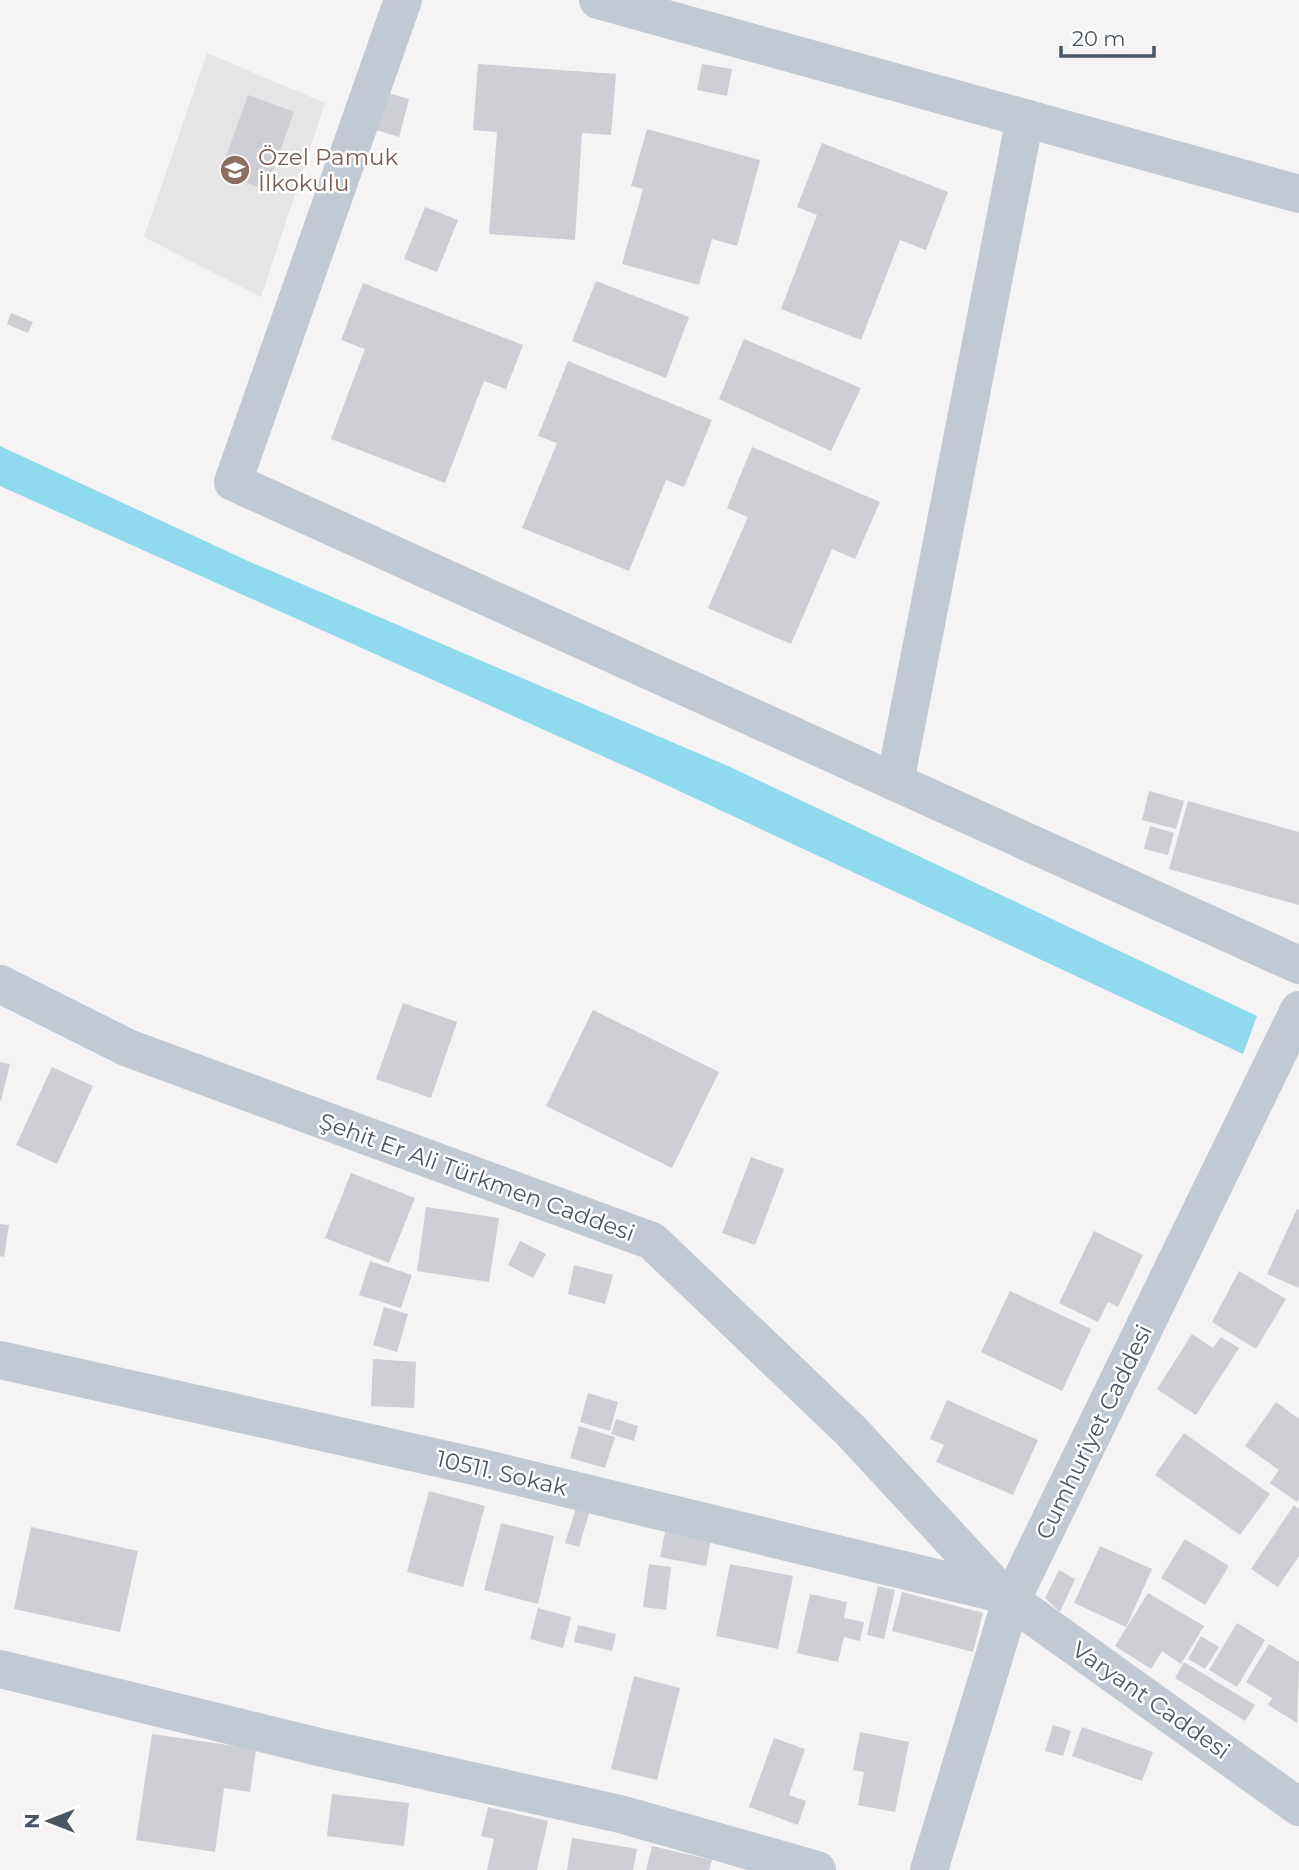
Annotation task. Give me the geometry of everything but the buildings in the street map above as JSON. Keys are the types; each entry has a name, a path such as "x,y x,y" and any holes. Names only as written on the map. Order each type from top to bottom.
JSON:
{"street":[{"path":"403,0 233,482 1299,965"},
{"path":"598,0 1299,194"},
{"path":"895,782 1025,118"},
{"name":"Şehit Er Ali Türkmen Caddesi","path":"0,984 128,1048 652,1241 851,1431 1006,1598"},
{"name":"Cumhuriyet Caddesi","path":"929,1870 1006,1598 1299,1010"},
{"name":"10511. Sokak","path":"0,1360 478,1467 1006,1598"},
{"name":"Varyant Caddesi","path":"1006,1598 1293,1790"},
{"path":"0,1669 323,1748 620,1814 817,1870"}],"shaded area":[{"name":"Özel Pamuk İlkokulu","path":"207,53 325,103 261,297 144,237"}],"water":[{"path":"0,446 248,561 728,766 1257,1016 1243,1054 647,776 0,486"}],"place":[{"name":"Özel Pamuk İlkokulu","path":"235,170"}]}
